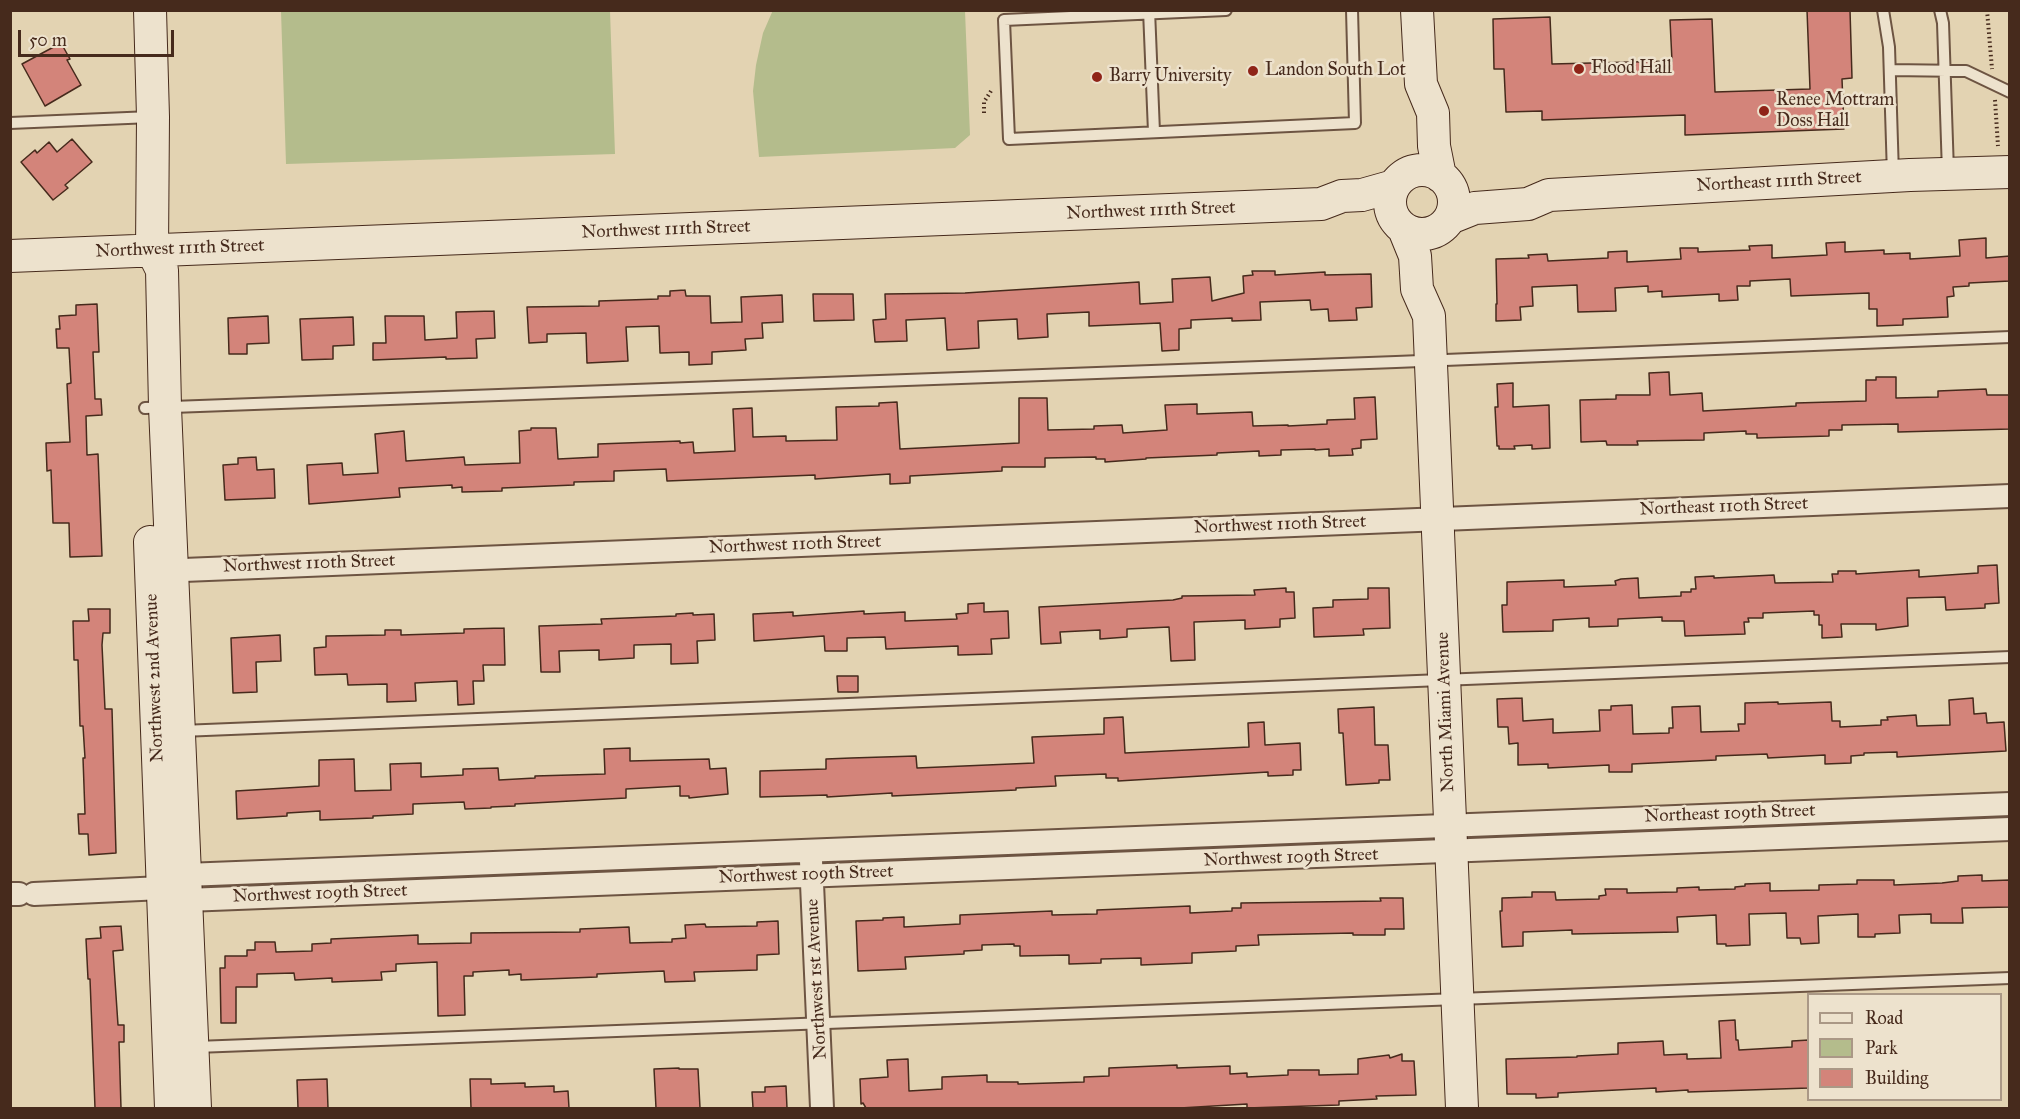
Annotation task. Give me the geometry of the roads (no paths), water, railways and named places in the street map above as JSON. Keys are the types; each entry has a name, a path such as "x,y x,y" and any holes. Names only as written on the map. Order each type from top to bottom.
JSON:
{"street":[{"name":"Northwest 2nd Avenue","path":"150,10 153,117 152,250 141,269 155,407 168,731 178,888 181,1048 171,1108"},
{"path":"1417,10 1421,84 1433,113 1434,146 1454,202 1445,223 1433,232 1423,234 1413,233 1401,227 1390,210 1391,193 1412,144 1412,113 1421,84"},
{"path":"1397,181 1416,170 1433,172 1445,181"},
{"name":"Northeast 111th Street","path":"1445,181 1473,190 1528,189 1550,195 1893,176 2010,172"},
{"name":"Northwest 111th Street","path":"10,256 1321,204 1342,196 1362,195 1397,181"},
{"name":"Northeast 111th Street","path":"1445,223 1475,208 1528,204 1550,195"},
{"name":"Northwest 111th Street","path":"1321,204 1344,212 1372,214 1401,227"},
{"name":"North Miami Avenue","path":"1445,223 1436,250 1437,290 1429,316 1462,1108"},
{"name":"North Miami Avenue","path":"1401,227 1415,255 1417,289 1429,316"},
{"name":"Northeast 110th Street","path":"1438,519 2010,496"},
{"name":"Northwest 110th Street","path":"162,571 1438,519"},
{"name":"Northeast 109th Street","path":"1451,838 1708,815 2010,804"},
{"path":"1870,809 1871,835"},
{"path":"1708,815 1708,842"},
{"name":"Northeast 109th Street","path":"1451,838 1708,842 2010,830"},
{"path":"1239,833 1240,860"},
{"name":"Northwest 109th Street","path":"178,888 404,867 1239,833 1451,838"},
{"name":"Northwest 109th Street","path":"21,894 178,888 406,891 1240,860 1451,838"},
{"path":"1030,842 1031,867"},
{"name":"Northwest 1st Avenue","path":"811,850 822,1108"},
{"path":"594,859 596,884"},
{"path":"404,867 406,891"},
{"name":"Northwest 2nd Avenue","path":"181,1048 195,1108"}],"lane":[{"path":"1226,10 1004,20 1009,139 1355,123 1352,10"},
{"path":"1883,10 1889,47 1893,176"},
{"path":"1940,10 1943,23 1948,174"},
{"path":"1149,12 1154,132"},
{"path":"1890,70 1966,71 2010,92"},
{"path":"10,123 153,117"},
{"path":"155,407 2010,337"},
{"path":"168,731 2010,657"},
{"path":"181,1048 2010,978"}],"place":[{"name":"Flood Hall","path":"1579,69"},
{"name":"Landon South Lot","path":"1253,71"},
{"name":"Barry University","path":"1097,77"},
{"name":"Renee Mottram Doss Hall","path":"1764,111"}]}
